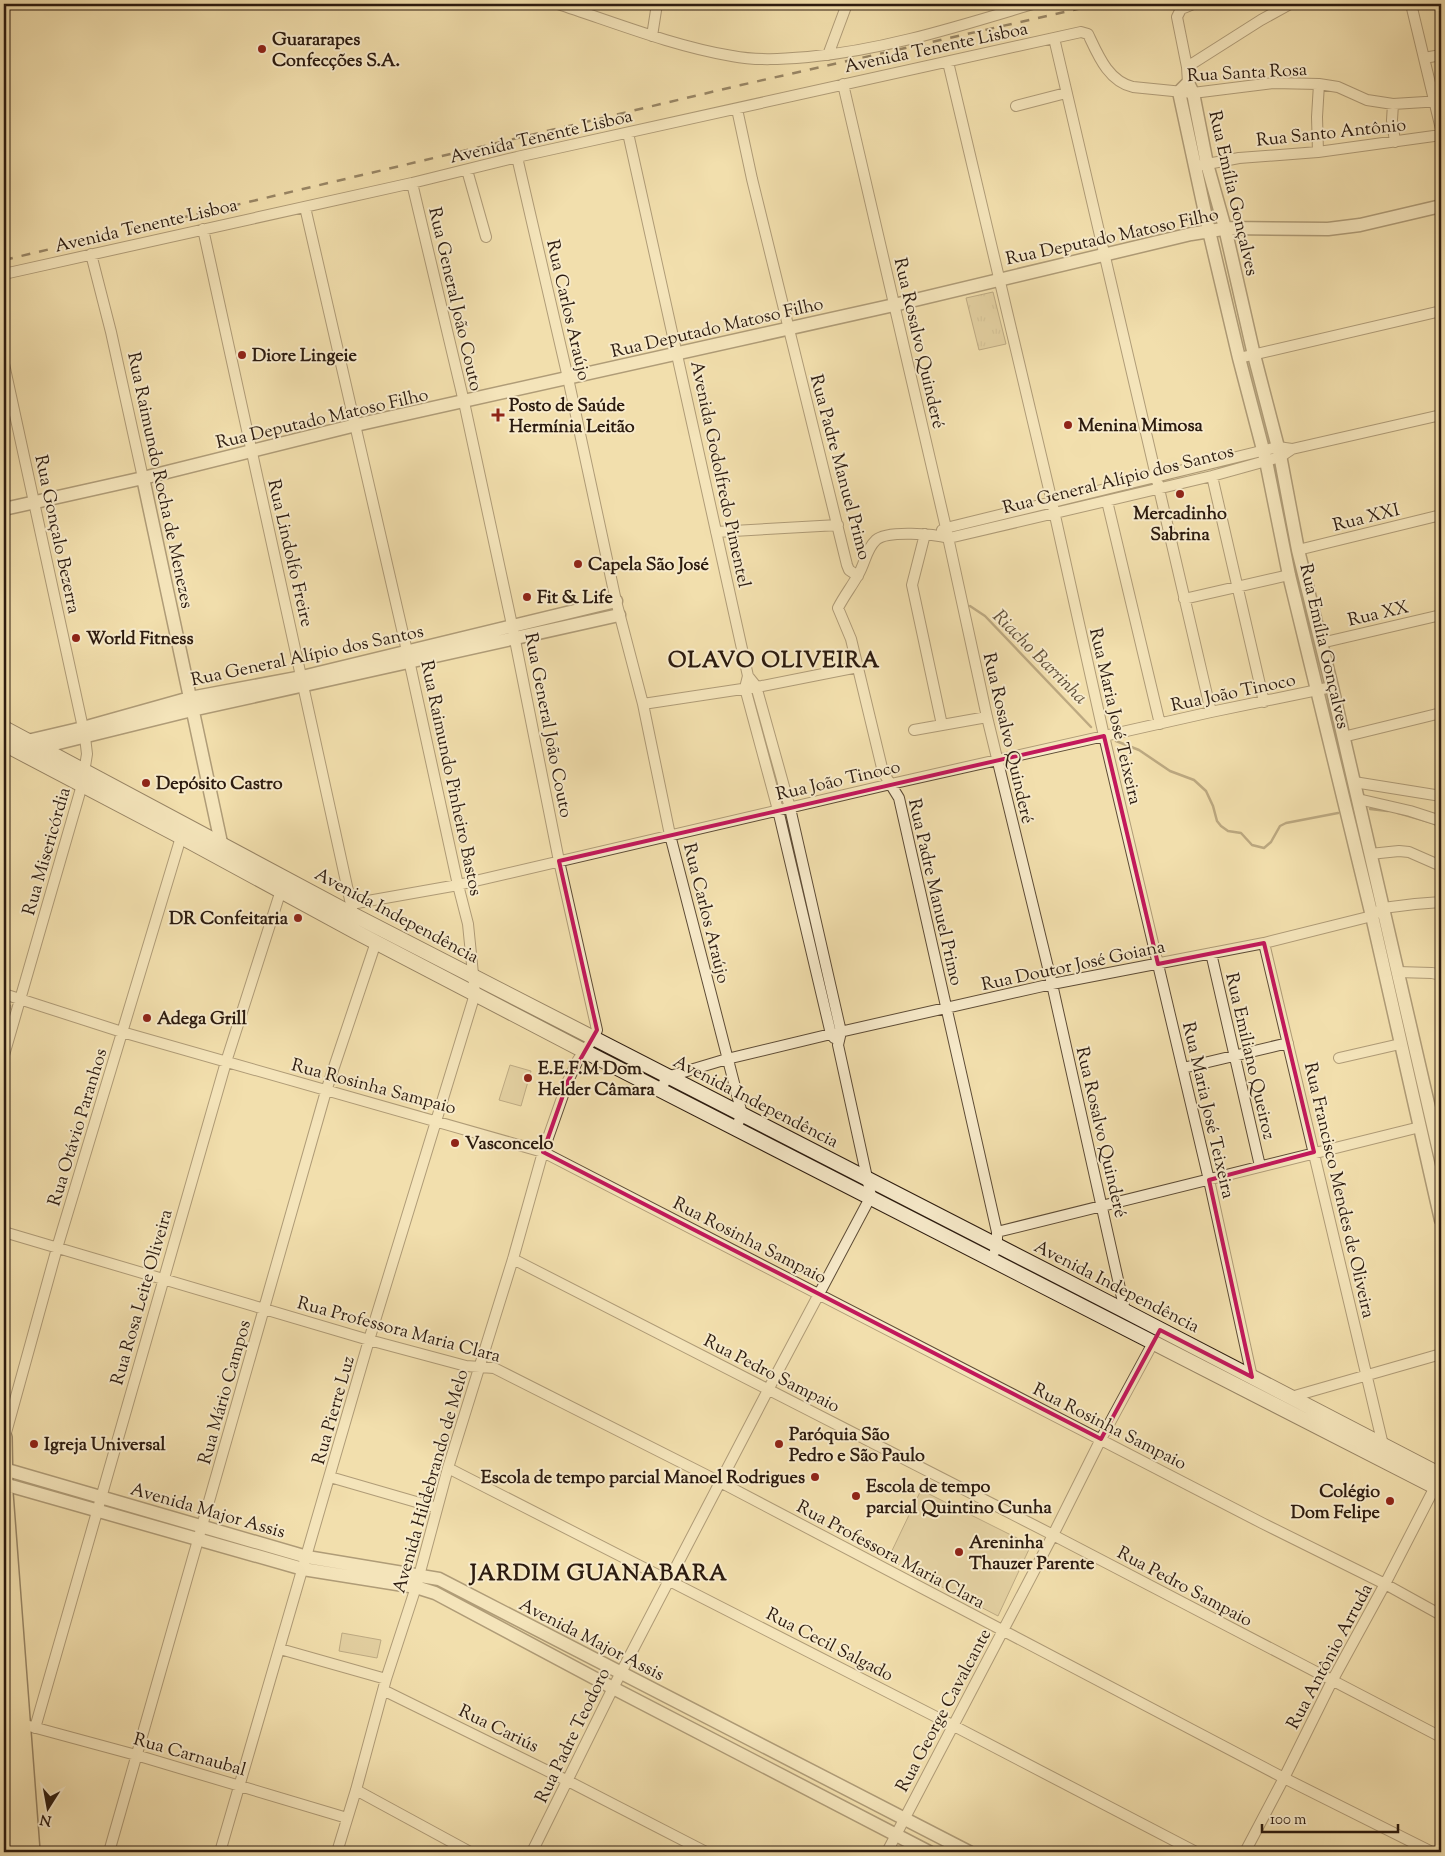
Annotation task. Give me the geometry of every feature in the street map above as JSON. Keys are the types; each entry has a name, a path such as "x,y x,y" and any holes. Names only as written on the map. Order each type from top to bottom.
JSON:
{"main road":[{"name":"Avenida Independência","path":"4,728 85,771 184,832 224,861 474,994 584,1051 742,1114 867,1179 997,1239 1125,1311 1383,1445 1440,1482"},
{"name":"Avenida Independência","path":"5,745 82,785 184,832 221,844 285,878 352,909 473,976 593,1039 736,1128 1153,1342 1440,1482"},
{"path":"4,1439 4,1477 29,1726 32,1852"},
{"path":"4,1655 6,1718 17,1852"}],"street":[{"path":"558,4 652,36 697,48 741,57 780,59 862,50 907,40 1033,4"},
{"path":"652,36 657,4"},
{"path":"828,55 847,4"},
{"path":"1187,67 1290,4"},
{"path":"1412,4 1424,58 1438,101 1441,129"},
{"name":"Rua Emília Gonçalves","path":"1191,5 1181,9 1178,17 1187,67 1186,89 1201,165 1209,231 1239,358 1265,456 1289,575 1372,916 1441,1220"},
{"name":"Avenida Tenente Lisboa","path":"4,274 843,84 1086,32"},
{"name":"Rua Santa Rosa","path":"1086,32 1106,68 1120,82 1132,87 1186,89 1273,83 1319,84 1338,87 1367,100 1393,104 1438,101"},
{"path":"1054,38 1211,712"},
{"path":"1424,58 1441,55"},
{"name":"Rua Maria José Teixeira","path":"948,62 1183,1068 1252,1377"},
{"name":"Rua Rosalvo Quinderé","path":"843,84 948,533 997,761 1052,984 1125,1311"},
{"path":"1318,152 1317,117 1319,84"},
{"path":"1016,106 1066,93"},
{"path":"1393,104 1394,142"},
{"name":"Rua Padre Manuel Primo","path":"737,109 752,179 847,566 849,570 858,576 838,608 849,631 883,772 899,798 997,1239"},
{"name":"Avenida Godolfredo Pimentel","path":"628,133 778,810 810,925 836,1033"},
{"name":"Rua Santo Antônio","path":"1201,165 1239,158 1318,152 1441,135"},
{"name":"Rua Carlos Araújo","path":"517,157 568,378 619,615 643,704 670,835 742,1114"},
{"name":"Rua Emília Gonçalves","path":"1201,165 1225,228 1254,355 1279,452 1298,550 1322,643 1397,972 1419,1065 1437,1125 1441,1160"},
{"path":"466,170 486,237"},
{"name":"Rua General João Couto","path":"412,183 464,402 515,639 559,861 596,1026 596,1034 593,1039"},
{"name":"Rua Deputado Matoso Filho","path":"4,509 143,478 356,425 894,305 1104,254 1209,231 1225,228 1328,229 1441,206"},
{"name":"Rua Raimundo Pinheiro Bastos","path":"306,207 468,924 473,976"},
{"name":"Rua Lindolfo Freire","path":"203,229 352,909"},
{"name":"Rua Raimundo Rocha de Menezes","path":"91,254 111,332 143,478 224,861"},
{"path":"1226,304 1241,300"},
{"path":"1239,358 1441,311"},
{"name":"Rua Gonçalo Bezerra","path":"4,364 84,732 87,754 85,771"},
{"name":"Rua General Alípio dos Santos","path":"948,533 1054,513 1212,476 1279,452 1441,415"},
{"name":"Rua General Alípio dos Santos","path":"948,533 1052,502 1157,477 1265,456"},
{"path":"1212,476 1264,702"},
{"path":"1107,501 1160,724"},
{"name":"Rua XXI","path":"1298,550 1441,515"},
{"path":"716,532 838,525"},
{"path":"858,576 868,552 878,538 892,535 948,533"},
{"path":"930,534 914,572 912,585 942,725"},
{"path":"1184,599 1289,575"},
{"path":"1293,590 1307,587"},
{"name":"Rua General Alípio dos Santos","path":"408,657 512,625 616,601"},
{"name":"Rua General Alípio dos Santos","path":"5,745 34,744 191,704 408,657 515,639 619,615"},
{"name":"Rua XX","path":"1322,643 1441,615"},
{"path":"643,704 858,667"},
{"name":"Avenida Godolfredo Pimentel","path":"750,687 790,808 810,925"},
{"name":"Rua João Tinoco","path":"352,909 891,784 1211,712 1332,687"},
{"path":"1343,736 1441,714"},
{"path":"914,730 987,717"},
{"name":"Rua General Alípio dos Santos","path":"19,753 34,744"},
{"name":"Rua Misericórdia","path":"4,1054 85,771"},
{"path":"1354,782 1441,796"},
{"path":"1358,799 1410,811 1441,821"},
{"name":"Rua Otávio Paranhos","path":"4,1439 57,1248 184,832"},
{"path":"1370,854 1399,851 1409,852 1441,866"},
{"name":"Rua Rosa Leite Oliveira","path":"29,1726 100,1497 226,1062 285,878"},
{"name":"Rua Doutor José Goiana","path":"664,1083 727,1059 836,1033 1052,984 1264,943 1372,916 1383,908 1441,902"},
{"name":"Rua Mário Campos","path":"109,1852 326,1090 376,942"},
{"name":"Rua Francisco Mendes de Oliveira","path":"1264,943 1383,1445"},
{"name":"Rua Emiliano Queiroz","path":"1211,954 1260,1166"},
{"path":"1397,972 1441,975"},
{"name":"Rua Pierre Luz","path":"220,1852 370,1340 474,994 473,976"},
{"name":"Rua Rosinha Sampaio","path":"4,994 122,1032 543,1152 1385,1584 1441,1615"},
{"path":"836,1033 870,1196"},
{"name":"Avenida Hildebrando de Melo","path":"337,1852 386,1678 420,1575 448,1468 513,1259 543,1152 568,1081 578,1060 593,1039"},
{"path":"1183,1068 1288,1043"},
{"path":"1339,1058 1400,1044"},
{"path":"1406,1068 1419,1065"},
{"path":"736,1128 742,1114"},
{"path":"992,1259 997,1239 1102,1206 1420,1127"},
{"name":"Rua Padre Teodoro","path":"532,1852 621,1674 870,1196"},
{"name":"Rua Professora Maria Clara","path":"4,1232 370,1340 466,1366 494,1368 720,1482 1284,1778 1432,1852"},
{"name":"Rua Pedro Sampaio","path":"513,1259 1053,1535 1441,1738"},
{"name":"Rua George Cavalcante","path":"887,1852 1053,1535 1100,1439 1153,1342"},
{"path":"1291,1396 1441,1354"},
{"name":"Rua Cecil Salgado","path":"448,1468 954,1726 1196,1852"},
{"name":"Avenida Major Assis","path":"4,1477 100,1497 202,1526 305,1563 420,1575 439,1579 969,1852"},
{"name":"Avenida Major Assis","path":"4,1477 96,1510 198,1539 416,1587 435,1593 929,1852"},
{"path":"330,1477 437,1508"},
{"name":"Rua Antônio Arruda","path":"1245,1852 1332,1681 1440,1482"},
{"path":"280,1649 386,1678"},
{"name":"Rua Cariús","path":"383,1690 568,1781 706,1852"},
{"name":"Rua Carnaubal","path":"29,1726 136,1755 347,1818"},
{"path":"755,1762 764,1748"},
{"path":"356,1790 470,1852"}],"highlighted area":[{"path":"1104,736 1158,964 1264,943 1314,1152 1209,1180 1252,1377 1160,1330 1101,1439 543,1152 568,1081 597,1030 559,861"}],"green space":[{"path":"993,292 1006,344 979,350 966,298"},
{"path":"4,1001 8,1002 11,1006 4,1031"},
{"path":"510,1065 531,1071 521,1106 499,1100"},
{"name":"Areninha Thauzer Parente","path":"921,1490 1031,1545 998,1616 888,1559"},
{"path":"342,1633 381,1640 377,1658 339,1651"}],"waterway":[{"name":"Riacho Barrinha","path":"970,606 985,616 1091,727"},
{"name":"Riacho Barrinha","path":"1116,741 1139,750 1170,771 1194,780 1206,791 1217,821 1221,826 1228,831 1241,833 1252,845 1264,848 1271,842 1280,826 1286,823 1338,813"},
{"name":"Riacho Barrinha","path":"1370,809 1388,811"},
{"name":"Riacho Barrinha","path":"1398,813 1433,823 1441,828"}],"railway":[{"path":"4,260 741,85 1100,4"}],"place":[{"name":"Guararapes Confecções S.A.","path":"262,49"},
{"name":"Diore Lingeie","path":"242,355"},
{"name":"Posto de Saúde Hermínia Leitão","path":"498,415"},
{"name":"Menina Mimosa","path":"1068,425"},
{"name":"Mercadinho Sabrina","path":"1180,494"},
{"name":"Capela São José","path":"578,564"},
{"name":"Fit & Life","path":"527,597"},
{"name":"World Fitness","path":"76,638"},
{"name":"Depósito Castro","path":"146,783"},
{"name":"DR Confeitaria","path":"298,918"},
{"name":"Adega Grill","path":"147,1018"},
{"name":"E.E.F.M Dom Helder Câmara","path":"528,1078"},
{"name":"Vasconcelo","path":"455,1143"},
{"name":"Igreja Universal","path":"34,1444"},
{"name":"Paróquia São Pedro e São Paulo","path":"779,1444"},
{"name":"Escola de tempo parcial Manoel Rodrigues","path":"815,1477"},
{"name":"Escola de tempo parcial Quintino Cunha","path":"856,1496"},
{"name":"Colégio Dom Felipe","path":"1390,1501"},
{"name":"Areninha Thauzer Parente","path":"959,1552"}],"district":[{"name":"OLAVO OLIVEIRA","path":"774,659"},
{"name":"JARDIM GUANABARA","path":"599,1572"}]}
